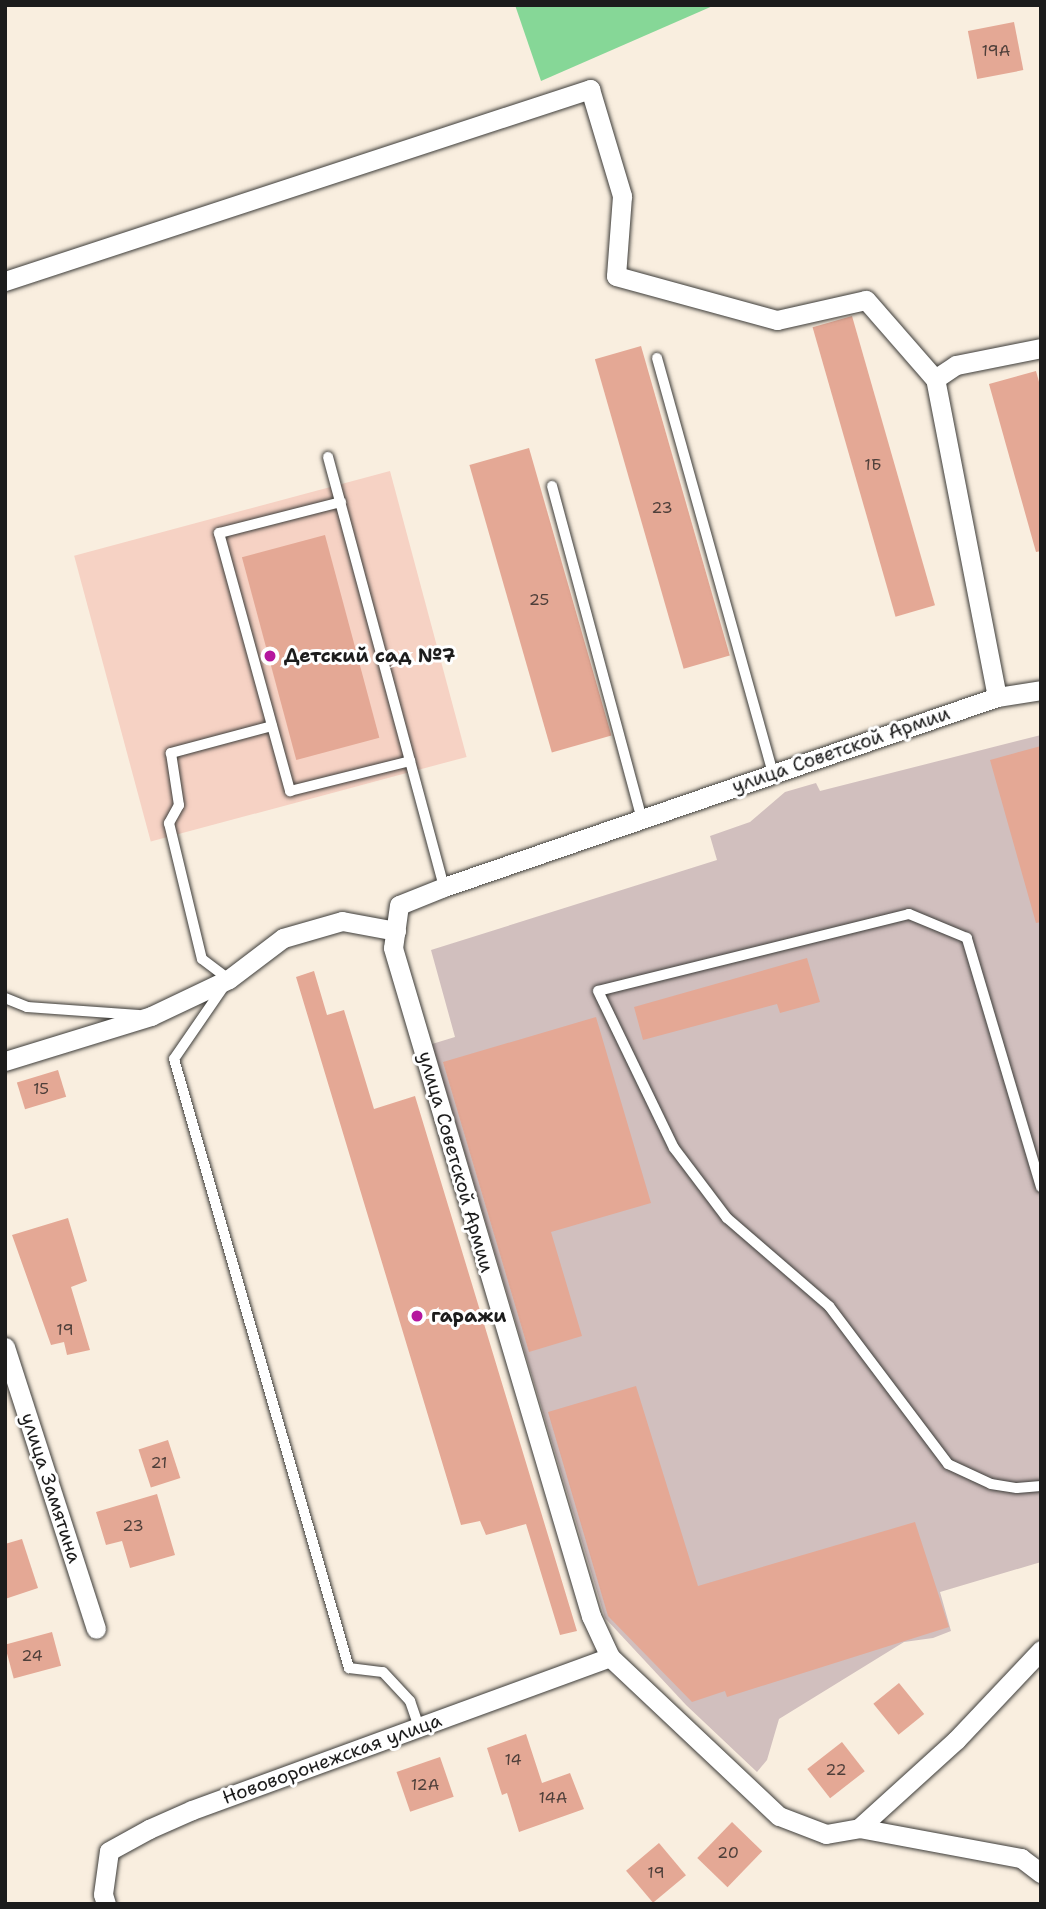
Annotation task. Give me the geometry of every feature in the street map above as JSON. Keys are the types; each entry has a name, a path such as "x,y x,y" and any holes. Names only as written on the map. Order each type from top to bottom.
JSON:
{"street":[{"path":"5,281 590,89 622,196 616,276 777,320 866,300 935,379 997,696"},
{"path":"935,379 956,365 1041,348"},
{"name":"улица Советской Армии","path":"1041,691 997,696 444,887 399,905 393,948 591,1615 610,1657 779,1816 826,1834 859,1828 1021,1858 1041,1874"},
{"path":"5,1061 151,1016 229,979 283,939 342,920 396,931"},
{"name":"улица Замятина","path":"5,1347 96,1629"},
{"path":"859,1828 957,1740 1041,1650"},
{"name":"Нововоронежская улица","path":"106,1904 103,1894 109,1851 192,1810 610,1657"}],"lane":[{"path":"657,358 773,774"},
{"path":"328,457 444,887"},
{"path":"552,486 642,819"},
{"path":"341,502 219,533 290,791 410,761"},
{"path":"272,726 171,753 178,805 169,823 202,959 229,979 174,1059 349,1668 383,1672 410,1701 419,1727"},
{"path":"1041,1187 967,938 909,914 598,991 674,1148 727,1218 829,1306 948,1464 990,1484 1017,1488 1041,1486"},
{"path":"5,998 27,1007 151,1016"}],"shaded area":[{"name":"Детский сад №7","path":"390,471 467,757 151,842 74,556"},
{"path":"1041,735 1041,1562 940,1592 951,1631 933,1638 904,1642 779,1719 767,1760 757,1772 686,1705 605,1618 432,1044 455,1037 431,950 717,860 710,836 750,822 785,792 816,783 820,791"}],"green space":[{"path":"515,5 715,5 541,81"}],"building":[{"path":"1014,22 1023,70 977,79 968,31"},
{"path":"852,316 935,605 896,617 813,327"},
{"path":"641,346 730,656 684,669 595,359"},
{"path":"1036,371 1041,389 1041,551 1036,552 989,384"},
{"path":"529,448 611,735 552,753 469,465"},
{"path":"325,535 379,738 296,760 242,557"},
{"path":"1041,746 1041,922 1036,923 990,760"},
{"path":"807,958 820,1002 780,1013 777,1004 643,1040 634,1007"},
{"path":"314,971 327,1015 344,1010 374,1109 415,1096 577,1631 560,1635 526,1524 486,1535 480,1521 461,1525 296,977"},
{"path":"596,1017 651,1203 551,1232 582,1336 529,1352 443,1062"},
{"path":"58,1070 66,1097 25,1109 17,1083"},
{"path":"68,1218 87,1281 71,1287 90,1350 67,1355 64,1342 51,1345 12,1235"},
{"path":"636,1386 698,1586 915,1522 949,1627 727,1697 725,1691 692,1702 608,1616 548,1412"},
{"path":"168,1440 180,1478 151,1488 139,1450"},
{"path":"157,1494 175,1555 130,1568 122,1541 106,1545 96,1512"},
{"path":"22,1539 38,1588 5,1599 5,1544"},
{"path":"52,1632 61,1666 14,1678 5,1645"},
{"path":"899,1683 924,1714 899,1735 873,1704"},
{"path":"526,1734 542,1783 570,1773 584,1809 519,1832 507,1793 502,1795 487,1748"},
{"path":"842,1742 865,1771 830,1798 807,1769"},
{"path":"440,1757 454,1797 410,1812 397,1772"},
{"path":"732,1822 762,1851 727,1887 697,1858"},
{"path":"659,1843 686,1875 653,1903 626,1871"}],"place":[{"name":"Детский сад №7","path":"270,656"},
{"name":"гаражи","path":"417,1316"}]}
